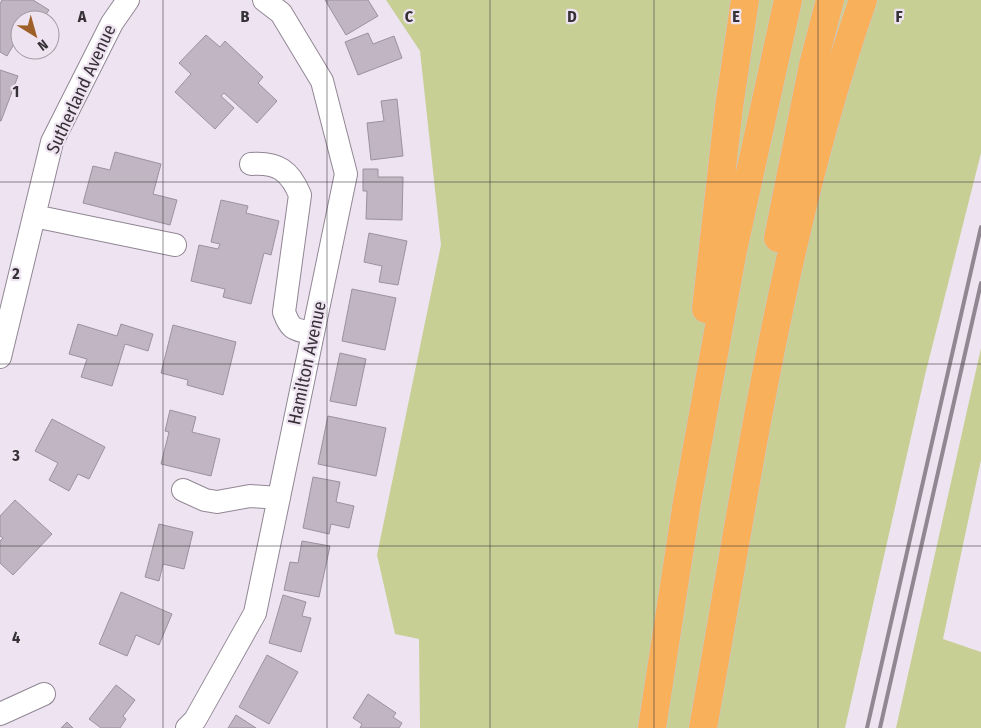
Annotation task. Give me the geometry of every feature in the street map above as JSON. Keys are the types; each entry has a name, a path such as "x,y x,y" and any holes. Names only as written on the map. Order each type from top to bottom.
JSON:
{"highway":[{"path":"687,502 712,249 729,107 745,0"},
{"path":"652,728 687,502 733,250 788,0"},
{"path":"691,728 762,316 813,65 830,0"},
{"path":"703,728 783,297 821,138 848,44 863,0"}],"street":[{"name":"Sutherland Avenue","path":"0,357 52,142 112,22 128,0"},
{"name":"Hamilton Avenue","path":"187,728 195,720 255,613 346,174 322,81 281,13 264,0"},
{"path":"251,164 267,163 283,170 295,184 300,195 284,312 289,326 293,329 313,333"},
{"path":"34,216 176,245"},
{"path":"183,490 205,500 217,502 250,496 279,498"},
{"path":"0,714 44,694"}],"green space":[{"path":"386,0 981,0 981,153 925,375 845,728 420,728 419,639 395,634 377,555 441,245 420,51"},
{"path":"981,348 981,460 943,639 981,652 981,728 896,728"}],"building":[{"path":"2,0 33,0 49,10 10,10 10,51 7,56 0,52 0,4"},
{"path":"325,0 368,0 378,16 346,35"},
{"path":"368,33 373,44 394,36 402,58 358,75 345,42"},
{"path":"206,35 220,47 225,41 263,77 258,83 277,101 257,123 224,93 221,96 234,108 215,129 175,92 191,74 179,63"},
{"path":"0,70 18,76 1,121 0,121"},
{"path":"397,99 403,156 371,160 367,123 384,121 381,101"},
{"path":"115,152 161,164 153,194 177,200 170,225 83,203 93,166 110,170"},
{"path":"363,169 378,169 378,177 403,177 402,220 366,219 367,191 363,191"},
{"path":"221,200 248,206 246,213 279,221 271,255 264,253 251,304 223,297 225,289 191,281 199,245 218,249 220,244 211,242"},
{"path":"369,233 407,241 398,285 379,282 382,266 364,262"},
{"path":"352,289 396,298 385,350 342,341"},
{"path":"78,324 117,336 121,324 153,334 148,351 125,344 112,386 81,377 87,359 69,354"},
{"path":"173,325 236,342 223,395 187,385 188,380 161,373"},
{"path":"340,353 366,359 356,406 330,401"},
{"path":"170,410 196,417 192,432 220,439 211,476 161,464 169,432 165,431"},
{"path":"328,416 386,428 376,476 318,464"},
{"path":"52,419 105,447 89,479 78,474 69,491 49,480 58,463 35,451"},
{"path":"313,477 340,482 336,502 354,506 349,528 331,524 329,534 303,528"},
{"path":"15,500 52,534 13,575 0,563 0,541 3,538 0,536 0,516"},
{"path":"159,524 193,532 184,569 163,564 159,581 145,577"},
{"path":"302,541 330,546 319,597 284,590 290,562 298,563"},
{"path":"121,592 172,614 159,645 136,635 127,656 99,644"},
{"path":"283,595 306,602 302,616 311,618 301,652 269,643"},
{"path":"267,655 298,672 269,724 239,707"},
{"path":"116,685 135,700 123,716 126,719 120,728 101,728 89,719"},
{"path":"368,694 396,713 393,717 402,723 399,728 360,728 362,724 353,718"},
{"path":"236,715 256,728 228,728"},
{"path":"67,722 73,728 61,728"}],"railway":[{"path":"867,728 981,227"},
{"path":"880,728 981,283"}]}
